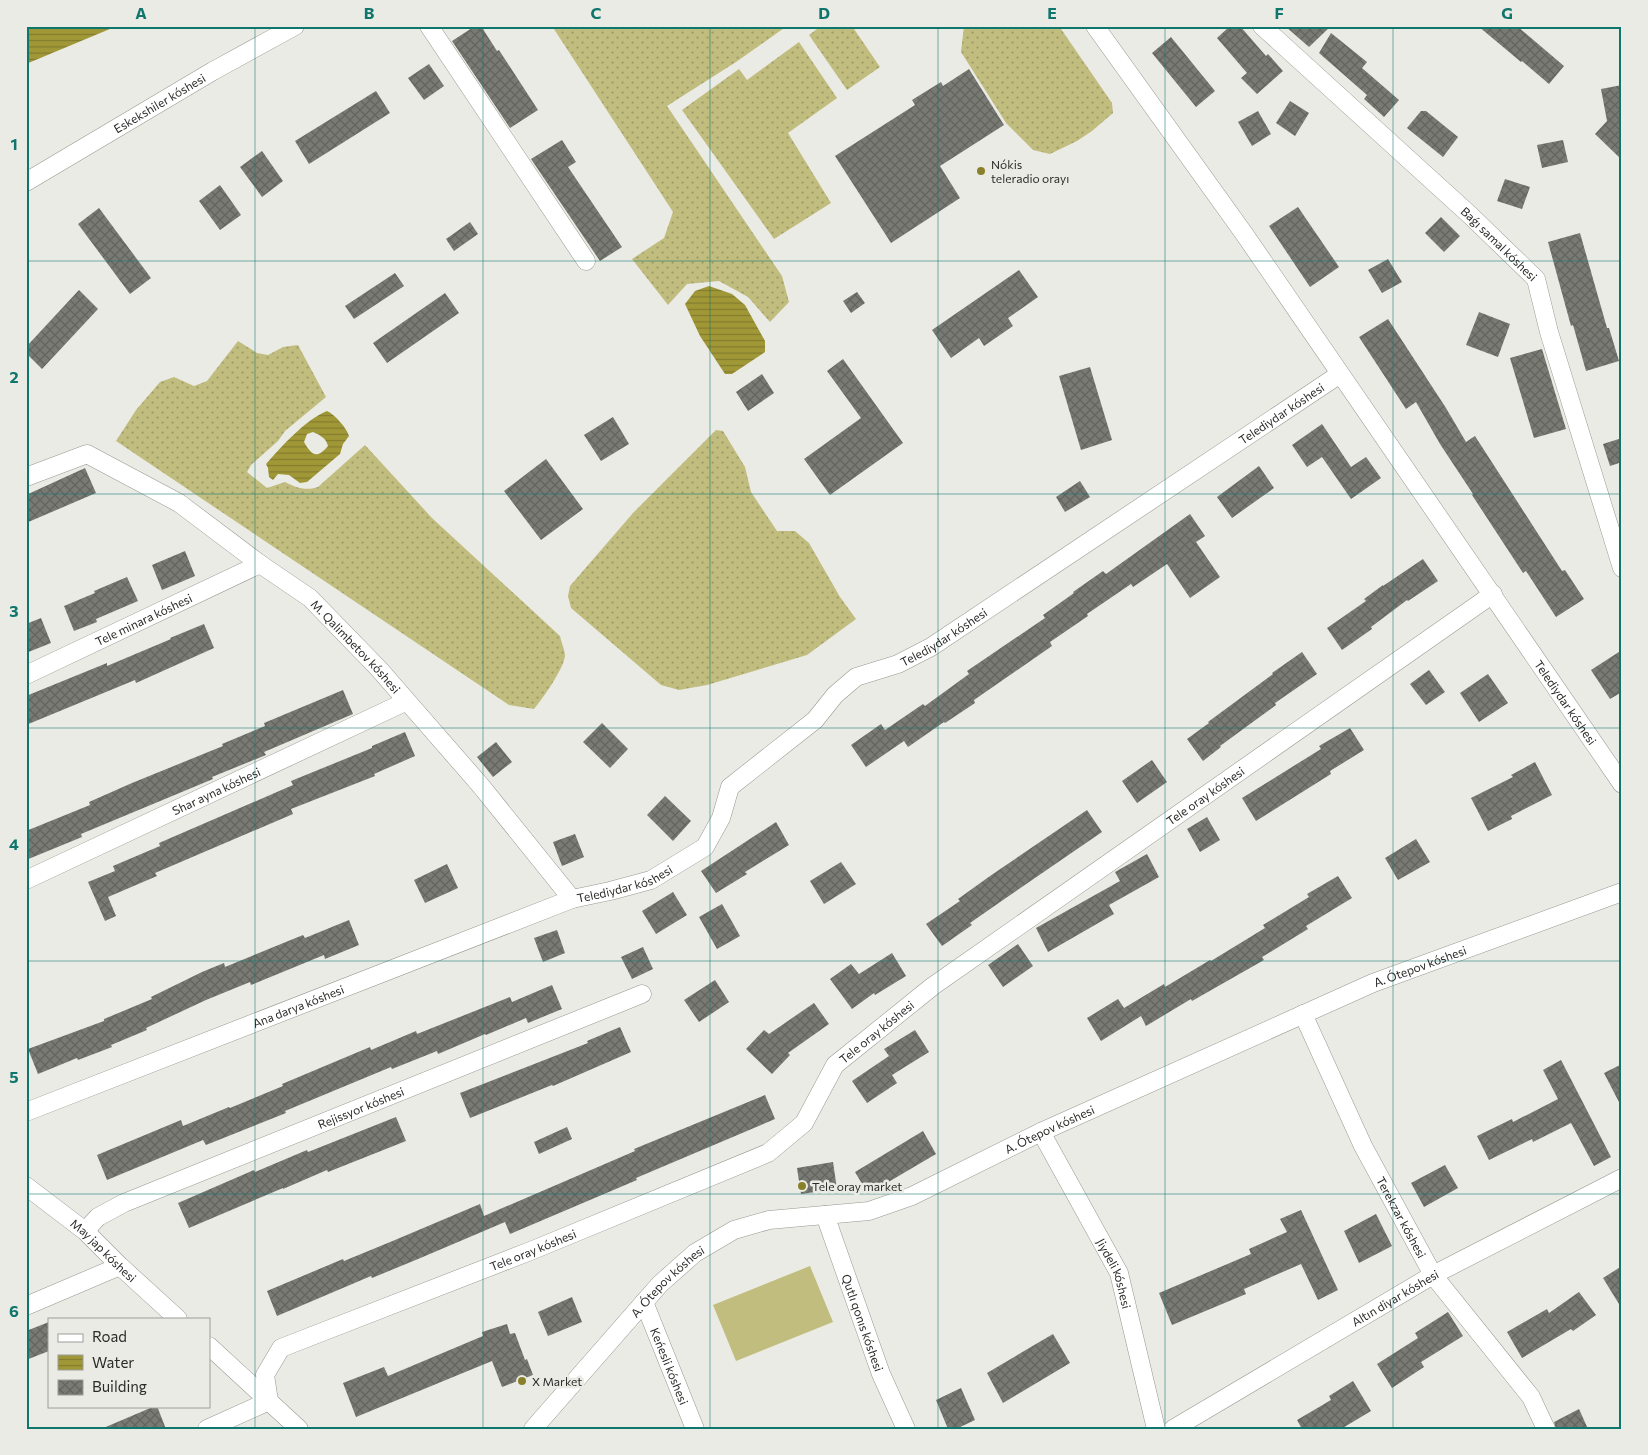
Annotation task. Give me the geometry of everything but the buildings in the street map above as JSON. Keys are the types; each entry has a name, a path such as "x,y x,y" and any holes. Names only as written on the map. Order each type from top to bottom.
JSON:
{"street":[{"name":"Eskekshiler kóshesi","path":"26,182 213,71 295,26"},
{"path":"428,26 586,261"},
{"name":"Telediydar kóshesi","path":"1095,26 1245,235 1622,784"},
{"name":"Baǵı samal kóshesi","path":"1262,26 1472,216 1536,279 1549,332 1622,568"},
{"name":"Telediydar kóshesi","path":"572,899 610,892 651,880 704,847 721,818 730,787 814,720 836,695 856,677 898,664 931,647 1340,374"},
{"name":"M. Qalimbetov kóshesi","path":"26,476 87,454 179,503 260,564 310,598 379,669 406,702 482,786 572,899"},
{"name":"Tele minara kóshesi","path":"26,675 260,564"},
{"name":"Tele oray kóshesi","path":"269,1401 264,1375 281,1348 533,1250 768,1153 804,1123 835,1065 932,986 1493,594"},
{"name":"Shar ayna kóshesi","path":"26,880 406,702"},
{"name":"A. Ótepov kóshesi","path":"533,1429 660,1284 695,1253 734,1230 769,1220 869,1210 912,1196 1041,1132 1373,983 1622,892"},
{"name":"Ana darya kóshesi","path":"26,1112 572,899"},
{"name":"Rejissyor kóshesi","path":"85,1232 98,1217 124,1203 642,994"},
{"name":"Terekzar kóshesi","path":"1303,1014 1363,1146 1434,1274 1530,1397 1546,1429"},
{"name":"Jiydeli kóshesi","path":"1041,1132 1119,1273 1156,1429"},
{"name":"Altın diyar kóshesi","path":"1173,1429 1434,1274 1622,1178"},
{"name":"May jap kóshesi","path":"26,1186 85,1232 177,1318"},
{"name":"Qutlı qonıs kóshesi","path":"825,1215 881,1374 906,1429"},
{"path":"26,1306 120,1266"},
{"name":"Keńesli kóshesi","path":"644,1302 696,1429"},
{"path":"210,1347 299,1429"},
{"path":"207,1429 269,1401"}],"shaded area":[{"path":"552,26 787,26 736,62 667,106 782,276 789,302 770,322 748,297 719,281 687,284 668,305 632,259 664,238 673,212"},
{"path":"821,26 852,26 880,67 847,90 809,35"},
{"path":"964,26 1059,26 1112,103 1113,113 1077,141 1050,154 1033,150 1006,123 961,52"},
{"path":"799,42 837,98 788,133 831,203 774,239 682,110 739,69 747,80"},
{"path":"238,341 257,353 268,355 283,347 298,345 326,397 285,431 278,441 251,465 247,472 267,488 285,482 301,488 318,487 365,445 432,518 560,636 565,654 561,669 534,709 509,705 116,441 136,410 160,382 174,377 194,386 207,381"},
{"path":"716,430 723,431 745,467 751,492 777,531 795,531 809,543 840,597 856,619 807,655 707,685 679,690 661,685 571,608 568,596 570,586 633,513"},
{"path":"810,1266 833,1322 736,1361 713,1305"}],"water":[{"path":"26,26 117,26 26,64"},
{"path":"709,286 732,294 745,305 765,341 765,352 732,374 725,374 700,336 685,304 695,291"},
{"path":"327,411 346,429 349,436 343,444 340,454 307,482 300,483 289,475 278,474 273,480 269,477 266,464 294,434","holes":["313,432 324,439 328,446 318,454 312,453 304,442 307,434"]}],"place":[{"name":"Nókis teleradio orayı","path":"981,171"},
{"name":"Tele oray market","path":"802,1186"},
{"name":"X Market","path":"522,1381"}]}
